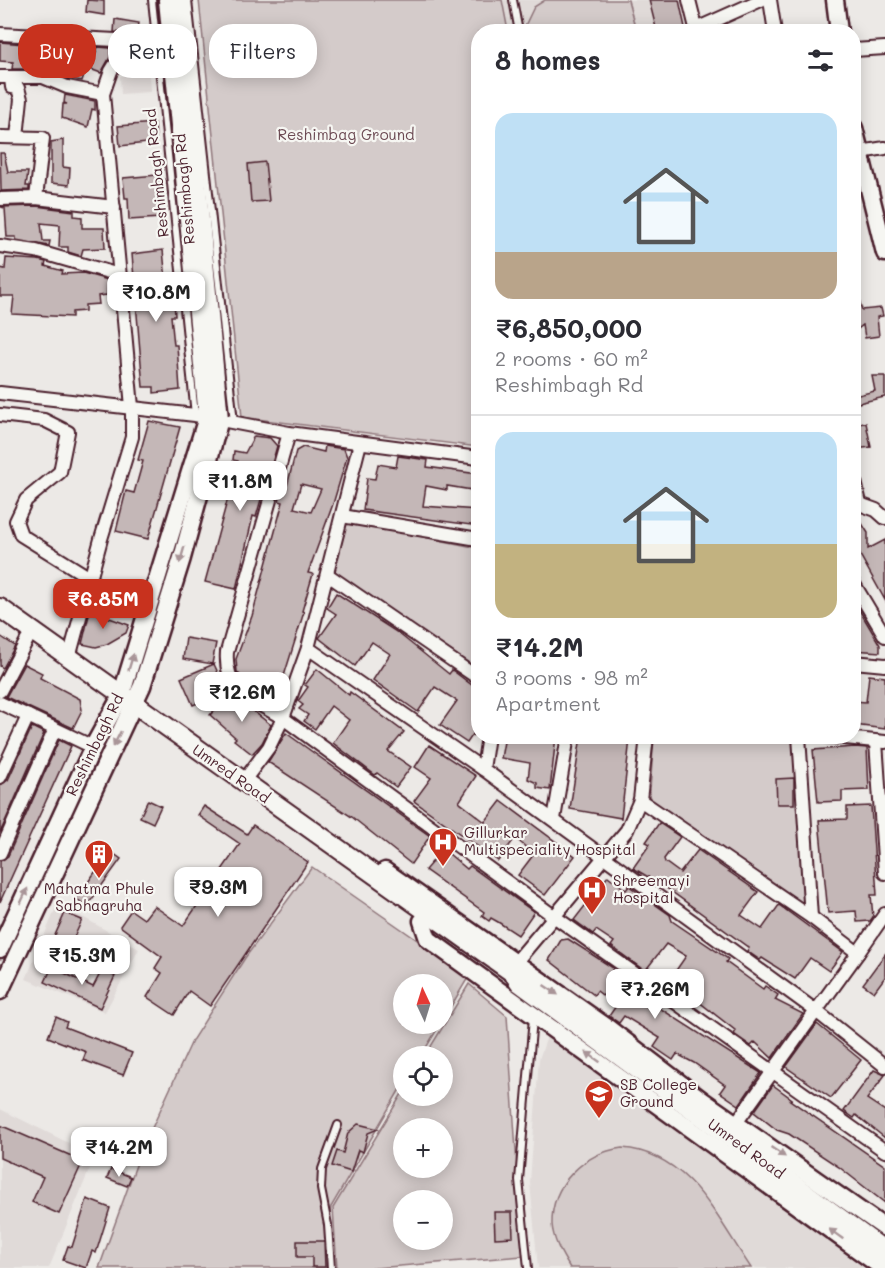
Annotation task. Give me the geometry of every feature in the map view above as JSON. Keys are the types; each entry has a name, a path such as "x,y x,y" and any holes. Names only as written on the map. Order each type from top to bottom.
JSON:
{"main road":[{"path":"0,608 67,663 295,825 422,921 507,981 520,984"},
{"path":"0,620 27,640 67,663"},
{"name":"Umred Road","path":"125,704 243,782 295,825 346,855 513,973 520,984 885,1251"}],"street":[{"name":"Reshimbagh Rd","path":"167,0 169,24"},
{"path":"174,24 180,0"},
{"path":"689,0 695,24"},
{"path":"709,24 761,0"},
{"path":"770,0 774,24"},
{"path":"835,0 838,24"},
{"path":"0,34 108,40"},
{"path":"861,50 885,48"},
{"path":"17,137 20,91 10,84 6,77 43,77 67,87 103,94"},
{"path":"67,663 132,437 132,407 103,94 109,78"},
{"name":"Reshimbagh Rd","path":"0,949 93,747 125,704 214,418 174,78"},
{"path":"0,137 43,138 36,198"},
{"path":"861,152 885,148"},
{"path":"861,170 885,253"},
{"path":"0,200 36,198 114,207"},
{"path":"0,246 36,251 119,275"},
{"path":"90,578 21,535 16,521 26,500 60,472 69,432 44,420 1,415 1,393 214,418 289,433 471,457"},
{"path":"289,433 227,652 226,669 231,682 242,693 283,718 555,917 885,1151"},
{"path":"243,782 269,747 283,718 308,648 360,443"},
{"path":"861,504 876,510 885,518"},
{"path":"342,516 471,538"},
{"path":"328,575 471,673"},
{"path":"861,596 881,623 885,636"},
{"path":"0,691 27,640"},
{"path":"308,648 554,819 603,859 816,1011 885,1066"},
{"path":"861,663 885,665"},
{"path":"0,703 93,747"},
{"path":"0,991 125,704"},
{"path":"0,777 28,717"},
{"path":"0,854 55,729"},
{"path":"861,740 880,742 885,873"},
{"path":"483,770 487,744"},
{"path":"554,819 567,744"},
{"path":"515,963 627,830 639,800 646,744"},
{"path":"800,744 811,917"},
{"path":"639,800 811,917 858,953"},
{"path":"346,855 364,858 515,963 885,1228"},
{"path":"736,1123 885,914"},
{"path":"422,921 428,939 883,1268"}],"lane":[{"path":"152,0 163,24"},
{"path":"188,0 214,418"},
{"path":"513,0 518,24"},
{"path":"528,1268 519,1180 533,1013"},
{"path":"331,1268 328,1225 321,1189 322,1169 338,1125"}],"shaded area":[{"path":"502,0 679,0 685,24 507,24"},
{"path":"120,78 149,78 150,92 121,94"},
{"path":"58,903 139,949 105,1012 26,979"},
{"name":"SB College Ground","path":"548,1034 864,1268 538,1268 530,1182 539,1059"},
{"path":"0,1109 95,1156 49,1268 0,1268"}],"green space":[{"name":"Reshimbag Ground","path":"199,0 502,0 507,24 471,24 471,446 242,417"},
{"path":"545,0 628,0 634,24 526,24 534,7"},
{"path":"345,521 471,547 471,664 332,573"},
{"path":"653,744 794,744 805,907 649,803"},
{"path":"312,867 469,976 453,1003 453,974 393,974 393,1034 434,1034 427,1046 393,1046 393,1101 331,1207 326,1268 99,1268 140,1154 193,1039 245,958"},
{"path":"469,984 507,1016 523,1256 375,1268 337,1268 333,1208 395,1106 453,1106 453,1046 431,1046 438,1034 453,1034 453,1010"},
{"path":"622,1148 645,1153 666,1162 683,1175 713,1209 751,1268 570,1268 554,1236 553,1209 557,1196 572,1173 583,1164 595,1156"}],"building":[{"path":"87,0 104,1 104,15 86,12"},
{"path":"649,0 679,0 684,24 655,24"},
{"path":"115,19 139,23 139,24 115,24"},
{"path":"0,42 18,43 18,69 12,69 13,62 0,61"},
{"path":"98,47 108,48 108,61 101,73 96,71"},
{"path":"67,78 83,78 82,81"},
{"path":"65,95 95,101 95,110 92,109 88,127 62,118 63,104 67,104 64,103"},
{"path":"155,123 156,142 120,146 118,126"},
{"path":"63,140 63,167 70,168 69,185 51,183 51,142"},
{"path":"0,153 4,153 8,172 28,172 26,186 29,186 29,190 1,191"},
{"path":"265,162 269,201 251,202 248,164"},
{"path":"157,175 161,218 129,220 128,198 125,198 123,178"},
{"path":"36,206 74,211 74,216 82,217 82,228 104,228 105,248 83,249 81,256 68,252 68,247 59,247 60,225 41,223 43,241 50,241 49,246 16,240 16,237 7,237 5,208 1,207"},
{"path":"163,250 166,280 171,279 174,298 175,316 171,316 174,345 177,345 180,390 154,393 154,387 143,387 132,254"},
{"path":"6,258 38,260 46,262 45,266 63,271 62,274 83,273 108,280 107,295 98,296 99,304 85,305 85,311 72,312 72,317 12,314 14,296 0,296 0,268 5,269"},
{"path":"861,306 862,310 881,308 883,316 877,317 879,336 865,338 863,325 861,327"},
{"path":"872,376 885,376 885,397 861,402 861,394 875,391"},
{"path":"149,421 180,427 148,539 116,531 126,491 134,493 143,461 138,460"},
{"path":"861,423 866,423 871,447 861,448"},
{"path":"254,436 270,438 277,446 271,467 266,466 259,495 262,496 256,517 253,516 236,589 205,582 238,461 233,460 234,451 245,453"},
{"path":"325,446 344,449 347,457 308,573 313,574 302,611 304,612 279,692 257,685 241,676 237,672 236,659 252,616 283,502 279,501 282,489 286,490 296,451 303,447 324,452","holes":["301,484 321,489 311,512 294,508"]},
{"path":"398,456 428,460 427,467 471,473 471,490 447,486 447,490 426,486 423,506 471,509 471,525 363,510 367,478 375,479 378,464 396,467"},
{"path":"861,522 868,533 868,549 885,540 885,600 861,557"},
{"path":"336,593 398,633 449,674 452,670 471,684 471,737 467,743 440,725 457,701 435,687 418,712 373,680 390,654 372,642 355,666 319,638 336,614 327,608"},
{"path":"90,611 129,625 126,633 107,644 96,647 82,644"},
{"path":"861,613 880,645 880,652 861,651"},
{"path":"0,636 15,646 3,668 0,666"},
{"path":"186,638 216,643 212,664 183,659"},
{"path":"24,664 42,673 40,678 80,699 82,710 73,728 6,697"},
{"path":"214,664 226,691 193,705 181,678"},
{"path":"317,669 349,695 350,692 404,732 388,751 411,767 396,787 377,773 375,775 333,743 349,720 331,706 315,729 304,721 308,715 299,709 303,705 298,701 308,687 305,685"},
{"path":"869,675 885,677 885,729 861,726 861,702 866,702"},
{"path":"230,693 271,725 262,743 252,754 234,740 236,738 210,715"},
{"path":"32,727 44,733 0,833 0,785 8,780"},
{"path":"286,733 430,836 411,864 352,817 268,762"},
{"path":"59,740 71,746 0,902 0,861 8,856"},
{"path":"504,744 555,744 550,790 537,788 537,783 528,779 530,763 501,758"},
{"path":"580,744 629,744 621,818 570,809"},
{"path":"429,745 476,776 459,802 485,822 501,801 575,856 545,895 518,875 534,854 515,838 498,861 414,801 431,778 415,767"},
{"path":"867,748 869,790 842,791 842,801 818,802 813,750"},
{"path":"794,778 794,804 777,804 776,779"},
{"path":"148,800 161,806 153,823 140,817"},
{"path":"204,806 247,834 253,825 308,862 210,1006 189,991 174,1015 147,997 162,973 155,968 162,957 120,926 131,910 144,919 154,906 183,926 240,844 198,815"},
{"path":"871,806 877,895 871,895 873,917 870,921 857,922 856,911 828,913 819,820 847,819 847,807"},
{"path":"659,823 680,837 664,859 665,862 680,873 698,850 758,892 741,915 762,929 779,905 843,952 829,971 810,958 795,979 762,958 760,960 747,951 749,948 665,887 633,868 650,844 646,842"},
{"path":"443,849 467,869 470,866 534,912 518,935 491,918 489,921 482,916 484,912 425,870"},
{"name":"Mahatma Phule Sabhagruha","path":"110,851 121,859 87,906 76,899"},
{"path":"608,876 626,890 629,886 670,915 672,921 728,959 726,962 763,989 765,986 778,995 775,1000 803,1014 772,1058 755,1042 751,1046 734,1034 736,1031 670,979 686,956 666,944 645,971 611,946 614,942 596,930 593,934 574,920"},
{"path":"65,913 82,920 63,961 47,953"},
{"path":"568,939 613,968 612,970 650,997 647,1000 761,1073 739,1105 720,1092 725,1085 694,1063 677,1054 673,1060 654,1047 660,1038 624,1016 619,1023 609,1016 616,1006 597,991 594,995 549,960 561,940"},
{"path":"885,954 885,977 874,992 863,984"},
{"path":"52,967 93,987 102,970 115,976 100,1008 45,982"},
{"path":"56,1017 67,1022 65,1027 132,1053 123,1075 83,1060 86,1052 48,1037"},
{"path":"817,1024 861,1060 831,1098 786,1067"},
{"path":"874,1070 885,1075 867,1099 885,1111 885,1138 856,1115 854,1118 844,1111"},
{"path":"773,1085 792,1099 790,1100 885,1166 885,1203 839,1167 789,1134 777,1130 754,1112"},
{"path":"358,1124 378,1129 368,1133 363,1152 358,1150 351,1172 332,1166 337,1151 343,1153 348,1133"},
{"path":"0,1125 83,1161 59,1214 32,1202 43,1177 0,1158"},
{"path":"111,1169 131,1177 127,1186 107,1178"},
{"path":"87,1199 110,1208 96,1253 92,1251 86,1268 63,1260 68,1246 72,1247"},
{"path":"494,1212 512,1212 513,1237 495,1238"},
{"path":"297,1241 324,1241 325,1267 312,1267 312,1257 297,1257"}],"place":[{"name":"Gillurkar Multispeciality Hospital","path":"443,868"},
{"name":"Mahatma Phule Sabhagruha","path":"99,880"},
{"name":"Shreemayi Hospital","path":"592,916"},
{"name":"SB College Ground","path":"599,1120"}]}
